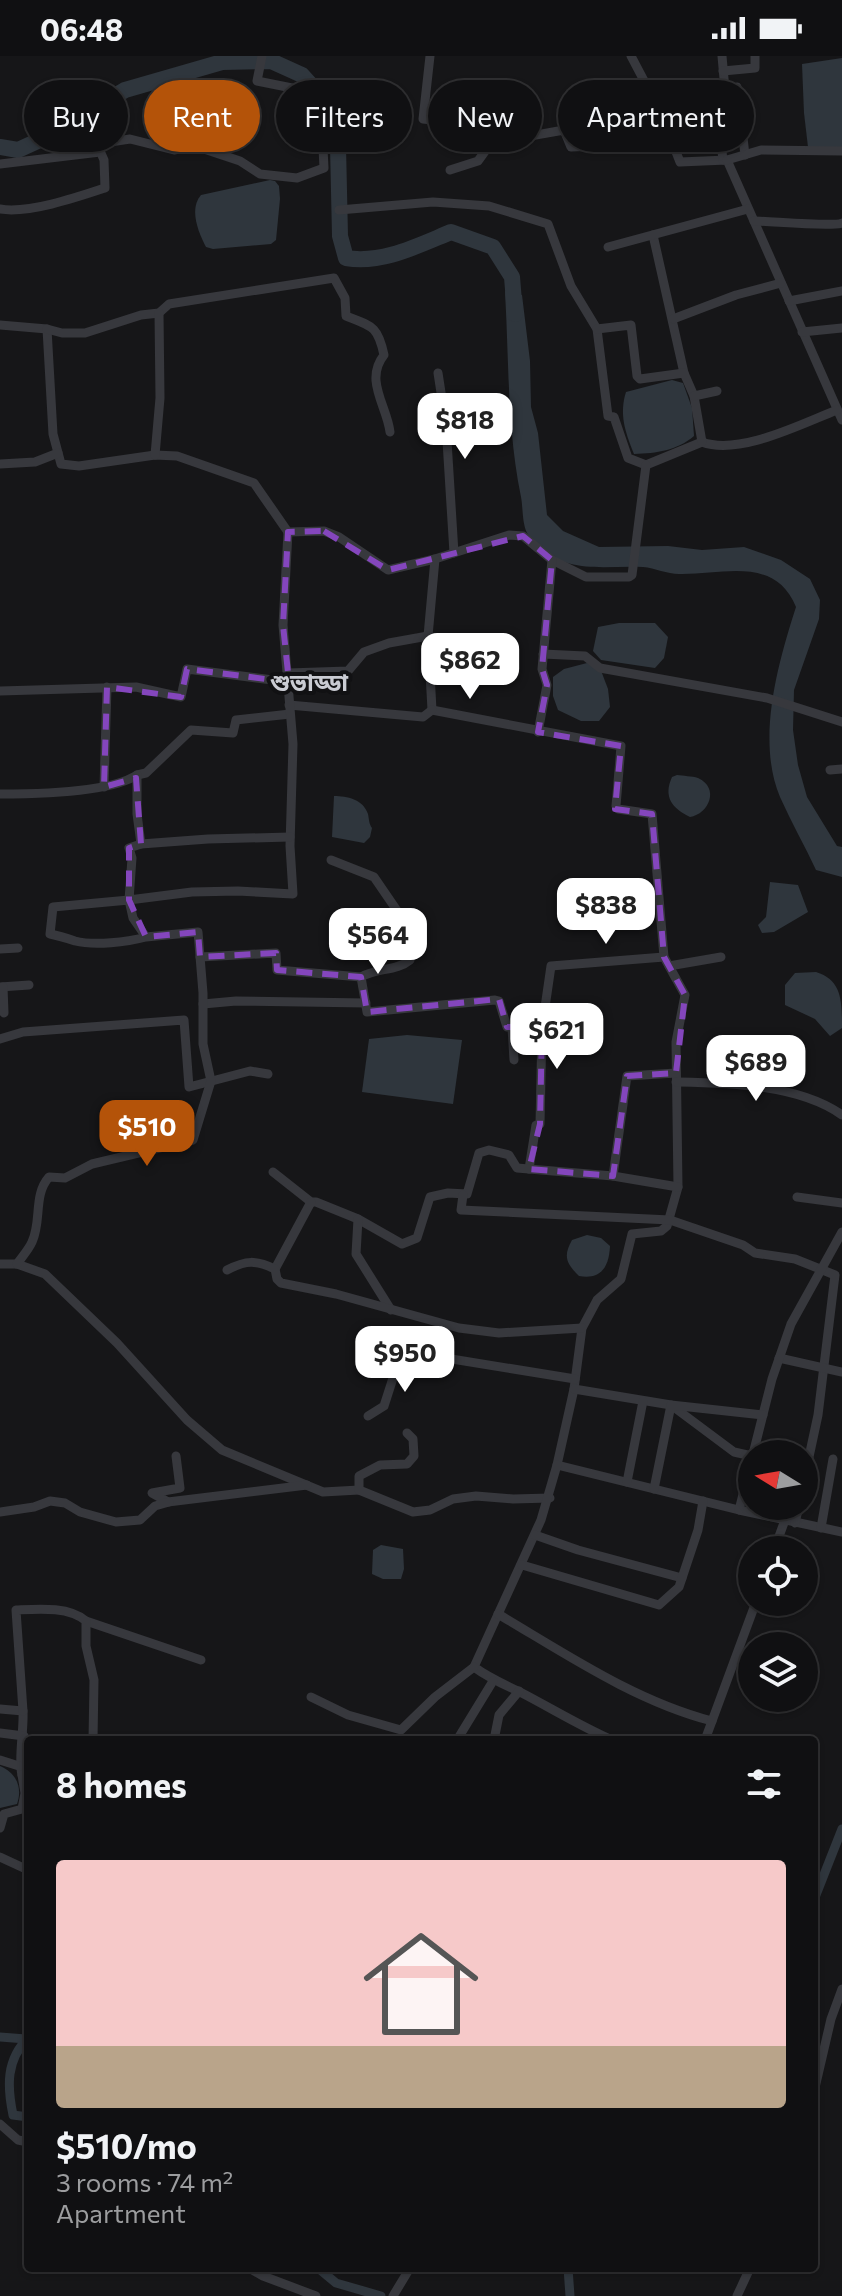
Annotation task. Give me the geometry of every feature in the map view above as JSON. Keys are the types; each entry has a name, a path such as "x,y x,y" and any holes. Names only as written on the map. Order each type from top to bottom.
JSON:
{"street":[{"path":"128,139 174,150 195,146 240,161 260,174 297,178 324,168 322,128 292,88 257,81 262,56"},
{"path":"428,120 423,119 430,56"},
{"path":"631,56 644,80"},
{"path":"722,56 724,80"},
{"path":"723,71 755,68 755,56"},
{"path":"676,152 680,162 725,160 761,150 842,151"},
{"path":"0,164 100,152 104,160 105,188 76,198 13,211 0,209"},
{"path":"450,170 478,161 484,152"},
{"path":"339,210 433,202 489,206 548,224 571,286 597,329 608,416 614,417 628,458 646,465 702,442 713,446 750,442 840,415 724,152"},
{"path":"608,247 748,209"},
{"path":"754,221 835,226 842,223"},
{"path":"653,235 684,373 694,396 702,442"},
{"path":"0,325 85,333 141,315 159,313 169,304 334,278 345,298 346,316 370,326 379,334 384,355 377,364 377,397 388,415 390,432"},
{"path":"673,319 736,295 781,283"},
{"path":"789,301 842,291"},
{"path":"155,455 160,398 159,313"},
{"path":"597,329 631,325 637,376 640,379 684,373"},
{"path":"802,332 842,328"},
{"path":"17,1264 33,1240 38,1204 49,1177 65,1178 92,1164 193,1140 211,1081 203,1044 198,932 146,937 125,943 76,941 67,936 50,934 53,907 192,892 293,894 290,837 293,744 283,625 288,532 254,483 177,456 155,455 79,466 61,464 53,434 47,329"},
{"path":"438,373 446,425 454,553"},
{"path":"694,396 717,391"},
{"path":"0,464 35,462 58,453"},
{"path":"288,532 324,531 339,537 388,570 435,559 509,535 523,536 552,560 586,577 632,575 646,465"},
{"path":"432,710 428,636 435,559"},
{"path":"538,732 547,685 542,669 552,560"},
{"path":"0,691 136,687 181,697 187,669 288,678 348,671 364,652 389,643 428,636"},
{"path":"543,654 585,656 600,668 767,698 842,722"},
{"path":"104,787 107,687"},
{"path":"0,794 104,787 130,780 146,773 191,730 233,733 236,720 289,709 423,717 432,710 621,746 616,806 618,809 652,814 666,961 685,995 676,1042 678,1187 670,1220 661,1231 632,1234 621,1279 597,1300 582,1328 575,1384 550,1498 474,1667 435,1697 401,1730 348,1715 311,1697"},
{"path":"830,770 842,769"},
{"path":"137,775 141,844"},
{"path":"146,937 133,918 129,900 132,858 129,848 141,844 208,839 290,837"},
{"path":"200,957 276,953 277,970 361,977 404,965 410,960 411,931 374,877 331,860"},
{"path":"0,949 18,948"},
{"path":"529,1169 536,1125 540,1124 542,1028 551,966 721,957"},
{"path":"361,977 367,1012 495,1000 499,1001 505,1026 542,1028"},
{"path":"4,1013 1,987 29,985"},
{"path":"203,1004 236,1001 366,1003"},
{"path":"0,1039 23,1032 184,1020 189,1087 250,1071 268,1074"},
{"path":"512,1028 514,1060"},
{"path":"613,1176 627,1076 745,1083 826,1104 842,1115"},
{"path":"273,1172 311,1202 358,1219 397,1243 409,1243 417,1238 430,1197 448,1193 467,1194 479,1153 489,1150 509,1155 515,1167 613,1176 678,1187"},
{"path":"463,1195 461,1210 670,1220 743,1245 755,1253 795,1259 835,1275 813,1440"},
{"path":"797,1197 842,1203"},
{"path":"311,1202 275,1269 281,1283 336,1294 459,1328 499,1333 582,1328"},
{"path":"358,1219 356,1254 391,1311"},
{"path":"756,1440 791,1324 842,1232"},
{"path":"227,1270 243,1262 258,1261 275,1269"},
{"path":"0,1264 17,1264 45,1274 117,1343 187,1420 222,1450 323,1492 359,1490 394,1507 413,1512 430,1510 453,1499 476,1496 550,1498"},
{"path":"378,1347 575,1384 643,1401 763,1415"},
{"path":"368,1416 384,1406 394,1375 420,1363 426,1355"},
{"path":"779,1358 842,1372"},
{"path":"627,1482 643,1401"},
{"path":"671,1405 738,1453"},
{"path":"654,1489 671,1405"},
{"path":"359,1490 359,1476 380,1465 407,1464 414,1456 413,1439 407,1433"},
{"path":"176,1456 180,1488 152,1493 168,1502 182,1505"},
{"path":"821,1528 833,1459"},
{"path":"557,1465 738,1510"},
{"path":"0,1512 34,1507 50,1501 65,1503 80,1512 116,1522 140,1520 155,1506 168,1502 307,1485"},
{"path":"522,1565 659,1605 679,1587 698,1530 703,1501"},
{"path":"782,1520 842,1532"},
{"path":"782,1536 790,1522"},
{"path":"535,1535 682,1578"},
{"path":"0,1760 23,1772 23,1711 16,1610 44,1609 79,1615 86,1621 201,1660"},
{"path":"498,1614 624,1686 681,1713 712,1721"},
{"path":"706,1736 751,1616"},
{"path":"86,1621 86,1646 94,1680 93,1736"},
{"path":"474,1667 493,1681 519,1691 577,1725 603,1736"},
{"path":"459,1736 493,1681"},
{"path":"495,1736 499,1715 519,1691"},
{"path":"0,1709 23,1711"},
{"path":"0,1733 24,1736"},
{"path":"0,1828 4,1814 22,1809 24,1798"},
{"path":"0,1857 24,1868"},
{"path":"818,2075 831,2019 842,1989"},
{"path":"0,2124 18,2140 24,2141"},
{"path":"256,2272 316,2296"},
{"path":"393,2296 408,2272"},
{"path":"737,2296 748,2272"}],"highlighted area":[{"path":"324,531 388,570 523,536 552,560 542,669 547,685 538,732 621,746 615,809 652,814 664,957 685,995 676,1073 627,1076 613,1176 529,1169 540,1124 542,1028 507,1027 499,999 367,1012 361,977 277,970 276,953 200,957 198,932 146,937 129,900 129,848 141,844 136,778 104,787 107,687 181,697 187,669 289,682 283,625 288,532"}],"shaded area":[{"path":"842,58 842,147 808,147 802,64"},
{"path":"270,180 279,186 276,240 271,244 206,247 195,214 201,195"},
{"path":"505,291 522,295 530,361 531,407 538,433 547,515 563,531 599,547 668,546 702,550 744,547 781,560 810,579 820,600 819,619 794,690 793,730 807,797 837,846 842,847 842,877 816,870 780,797 773,775 770,751 772,702 796,607 787,591 775,580 746,571 679,574 643,567 575,565 550,555 527,533 513,446"},
{"path":"672,380 683,383 692,408 694,436 666,450 634,454 624,423 626,392"},
{"path":"619,623 655,623 668,637 664,658 655,668 601,660 593,651 598,627"},
{"path":"587,663 600,668 608,689 610,707 599,721 581,721 558,710 553,696 553,677 564,669"},
{"path":"672,777 698,778 709,788 707,806 697,815 690,817 671,801 669,784"},
{"path":"334,796 354,799 366,809 372,828 370,837 364,843 332,837"},
{"path":"770,882 798,885 808,912 774,932 762,933 758,925 766,917"},
{"path":"816,972 831,980 841,1001 842,1028 830,1036 815,1019 785,1005 785,985 795,973"},
{"path":"407,1035 462,1040 453,1104 362,1092 369,1039"},
{"path":"587,1235 601,1238 610,1246 606,1266 598,1274 587,1277 579,1276 569,1263 567,1251 572,1240"},
{"path":"381,1545 403,1549 401,1579 383,1579 372,1574 373,1550"},
{"path":"0,1766 14,1777 19,1792 17,1804 0,1808"}],"waterway":[{"path":"0,147 18,150 125,90 222,62 271,61 302,75 321,96 332,119 338,146 340,236 346,258 386,256 451,232 493,247 512,277 515,314"},
{"path":"818,1890 842,1829"},
{"path":"0,2037 24,2039"},
{"path":"24,2043 12,2064 9,2084 13,2115 24,2116"},
{"path":"323,2272 336,2283 381,2296"},
{"path":"568,2272 570,2296"}],"district":[{"name":"শুভাড্ডা","path":"309,681"}]}
